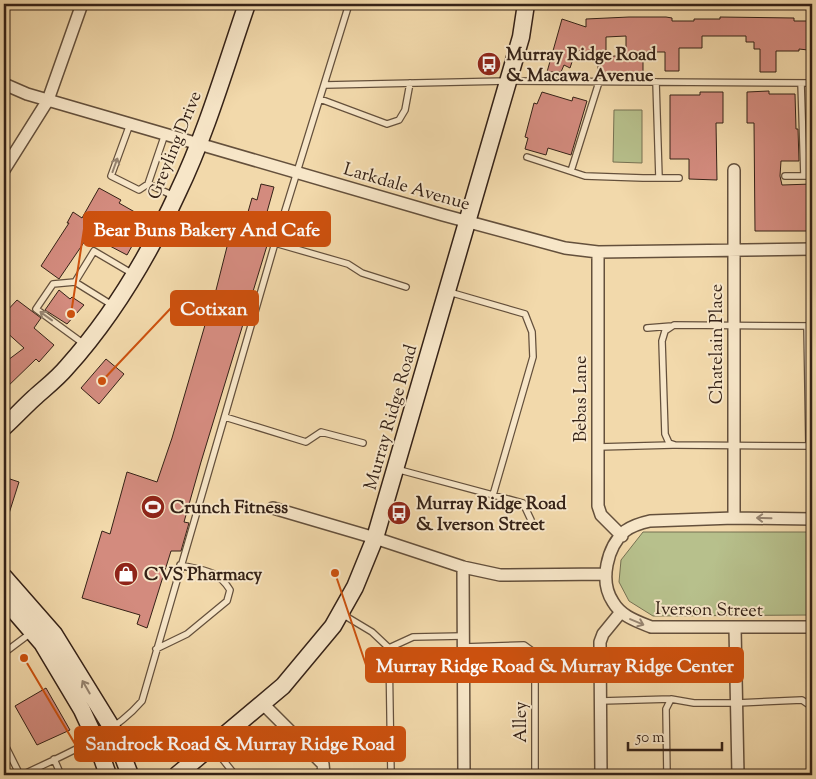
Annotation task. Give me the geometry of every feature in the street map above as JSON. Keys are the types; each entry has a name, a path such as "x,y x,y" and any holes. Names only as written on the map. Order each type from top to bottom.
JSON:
{"main road":[{"name":"Greyling Drive","path":"4,427 49,386 85,345 114,306 152,245 176,197 198,144 247,4"},
{"name":"Murray Ridge Road","path":"177,775 283,686 333,626 355,587 375,538 468,221 521,37 526,4"},
{"path":"4,577 38,627 42,643 82,710 95,738 108,775"},
{"path":"4,599 38,627 54,634 112,728 130,775"}],"street":[{"path":"4,170 48,100 82,4"},
{"name":"Larkdale Avenue","path":"4,84 27,94 198,144 565,248 598,252 812,248"},
{"name":"Chatelain Place","path":"734,170 734,518"},
{"name":"Bebas Lane","path":"598,252 598,506 601,515 622,536"},
{"path":"273,508 464,567 500,575 606,574"},
{"path":"602,775 600,642 603,634 621,612 609,595 606,574 608,560 614,545 624,532 637,524 650,521 734,518 812,519"},
{"path":"464,567 464,775"},
{"name":"Iverson Street","path":"621,612 629,618 651,627 812,627"},
{"path":"735,628 738,775"},
{"path":"262,703 323,764 324,775"}],"lane":[{"path":"4,743 21,775 112,728 131,714 142,701 180,565 296,172 349,4"},
{"path":"325,85 507,81 812,83"},
{"path":"571,171 599,82"},
{"path":"656,82 659,178"},
{"path":"320,99 387,124 399,120 405,110 410,83"},
{"path":"801,83 804,176"},
{"path":"130,123 111,176 139,190 148,184 165,134"},
{"path":"527,156 585,176 679,178"},
{"path":"785,176 812,176"},
{"path":"148,184 176,197"},
{"path":"275,243 348,264 362,273 406,288"},
{"path":"74,282 94,251 134,275"},
{"path":"85,345 36,309 53,284 74,282 114,306"},
{"path":"446,292 525,314 532,332 533,357 493,495"},
{"path":"674,326 666,331 662,341 665,434 669,443 675,444"},
{"path":"598,447 675,444 811,446 810,326 674,326 647,328"},
{"path":"225,417 306,442 321,432 363,443"},
{"path":"395,469 523,503 531,520"},
{"path":"156,649 187,634 227,601 230,590 224,580 213,573 180,565"},
{"path":"340,613 372,632 389,648 391,775"},
{"path":"8,650 38,627"},
{"path":"389,648 413,637 463,641"},
{"name":"Alley","path":"463,641 524,645 535,653 535,775"},
{"path":"667,775 666,709 672,699"},
{"path":"601,701 672,699 694,703 737,703 812,700"},
{"path":"802,700 812,707 812,775"},
{"path":"212,745 235,775"},
{"path":"54,759 61,775"}],"green space":[{"path":"614,110 642,110 642,163 613,162"},
{"path":"643,532 812,532 812,615 653,616 629,601 619,582 621,560"}],"building":[{"path":"666,17 672,18 672,21 694,21 694,19 720,19 720,17 794,18 794,21 807,21 808,50 776,51 776,72 760,72 760,49 754,49 754,42 746,42 746,36 702,36 702,48 679,48 679,71 665,71 665,52 643,52 643,74 598,73 598,57 576,50 570,68 564,65 561,72 547,72 562,19 586,27 586,19","holes":["626,36 626,56 606,56 606,37"]},
{"path":"769,91 769,94 795,94 799,161 781,161 780,176 782,185 812,184 812,231 755,231 754,123 747,123 747,92"},
{"path":"542,92 572,101 573,97 587,101 571,155 548,148 546,155 525,149 528,138 525,137 534,103 537,104"},
{"path":"700,92 723,92 723,123 716,123 717,180 689,179 689,159 670,159 670,95 700,95"},
{"path":"261,184 274,187 260,237 269,239 184,522 189,523 181,551 171,551 147,628 137,624 140,615 82,598 102,531 110,534 127,472 157,482 205,325 203,324 215,294 231,231 249,235 254,214 248,212 252,198 257,200"},
{"path":"99,188 121,200 119,203 147,219 127,255 89,235 59,279 41,266 69,223 67,223 73,212 82,218"},
{"path":"59,290 70,299 72,297 84,305 67,324 45,310"},
{"path":"17,300 41,318 34,328 54,345 39,362 36,359 4,390 4,363 24,348 4,330 4,314"},
{"path":"106,359 124,374 99,404 81,388"},
{"path":"4,477 19,482 6,523 4,523"},
{"path":"46,688 70,730 37,745 15,706"}],"place":[{"name":"Murray Ridge Road & Macawa Avenue","path":"489,64"},
{"name":"Bear Buns Bakery And Cafe","path":"71,314"},
{"name":"Cotixan","path":"102,381"},
{"name":"Crunch Fitness","path":"153,507"},
{"name":"Murray Ridge Road & Iverson Street","path":"399,513"},
{"name":"Murray Ridge Road & Murray Ridge Center","path":"335,573"},
{"name":"CVS Pharmacy","path":"126,574"},
{"name":"Sandrock Road & Murray Ridge Road","path":"24,658"}]}
